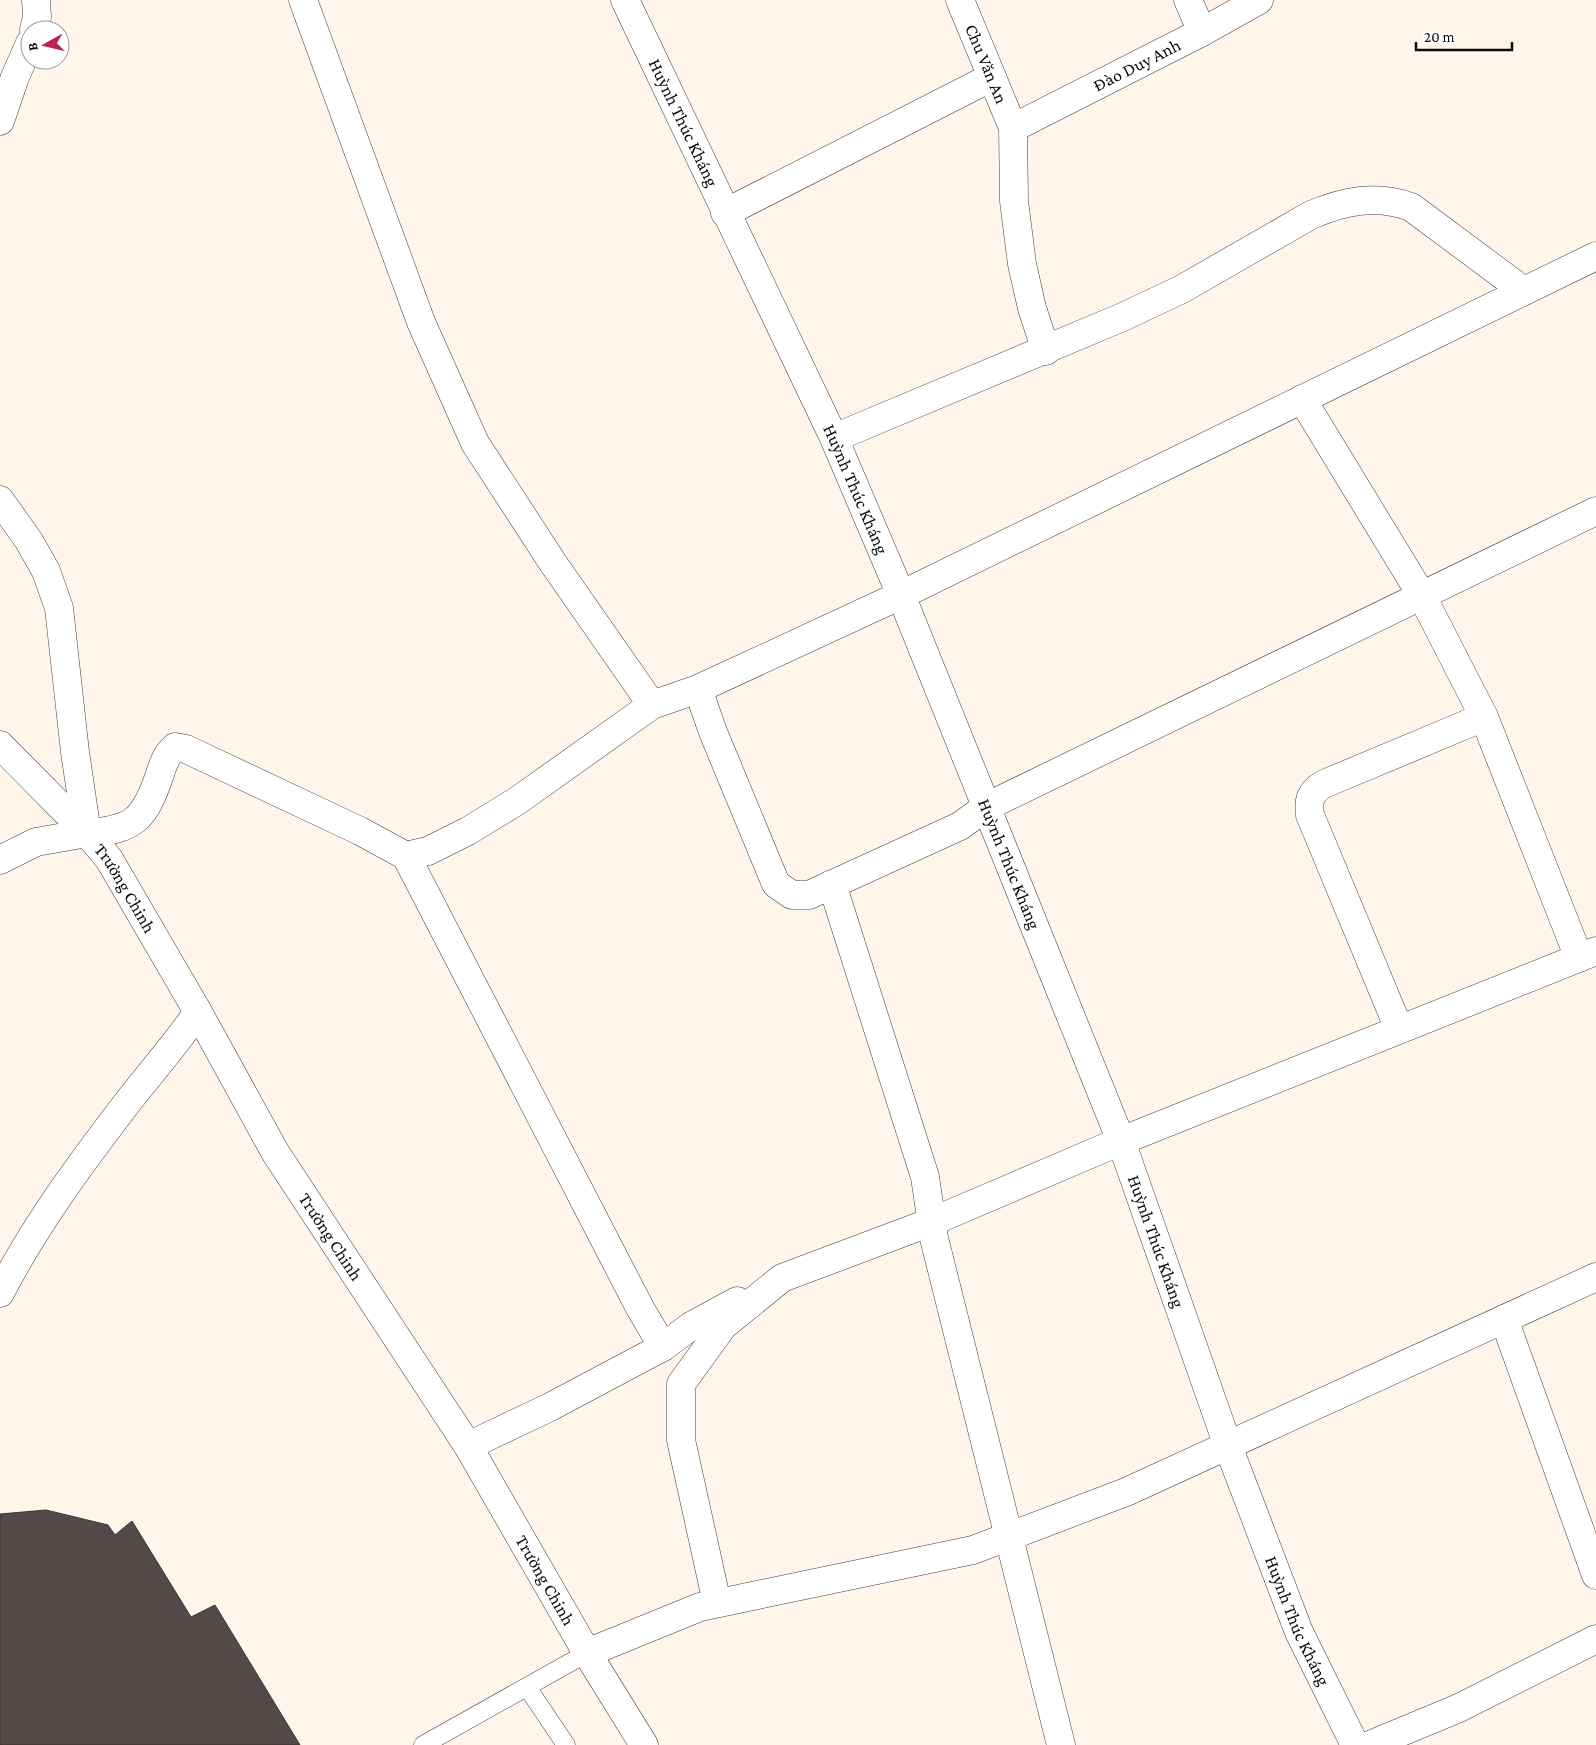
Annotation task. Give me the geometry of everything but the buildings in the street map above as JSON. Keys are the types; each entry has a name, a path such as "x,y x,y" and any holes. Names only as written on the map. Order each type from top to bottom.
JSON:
{"street":[{"path":"36,0 36,20"},
{"path":"303,0 421,322 475,444 652,705"},
{"name":"Huỳnh Thúc Kháng","path":"625,0 834,438 901,595 1121,1141 1228,1446 1299,1632 1355,1745"},
{"name":"Chu Văn An","path":"960,0 1013,128"},
{"path":"1188,0 1202,32"},
{"name":"Đào Duy Anh","path":"1013,128 1202,32 1259,0"},
{"path":"0,121 20,66"},
{"path":"725,212 992,77"},
{"path":"1013,128 1014,202 1022,264 1032,308 1046,351"},
{"path":"834,438 1046,351 1182,289 1311,215 1333,206 1357,200 1397,202 1411,206 1524,291"},
{"path":"406,856 436,847 509,806 652,705 698,689 901,595 1596,256"},
{"path":"468,1446 541,1411 663,1347 692,1326 782,1278 932,1222 1121,1141 1588,955 1484,717 1422,596 1302,399"},
{"path":"0,500 29,541 46,571 59,608 75,752 87,832"},
{"path":"698,689 713,732 776,884 792,894 809,895 862,873 960,826 986,807 1596,511"},
{"path":"1400,1029 1310,816 1309,805 1311,795 1324,784 1484,717"},
{"name":"Trường Chinh","path":"0,745 87,832 109,859 198,1012 275,1152 468,1446 587,1653 644,1745"},
{"path":"0,860 36,842 87,832 112,831 143,814 153,794 166,754 175,748 195,753 360,831 406,856 640,1308 663,1347"},
{"path":"832,884 925,1177 932,1222 1061,1745"},
{"path":"0,1293 66,1185 129,1101 175,1046 198,1012"},
{"path":"587,1653 700,1607 973,1550 1126,1492 1596,1277"},
{"path":"718,1603 681,1440 681,1384 723,1326 782,1278"},
{"path":"1504,1319 1596,1575"},
{"path":"1370,1745 1459,1708 1596,1639"}],"lane":[{"path":"423,1745 587,1653"},
{"path":"528,1686 566,1745"}]}
